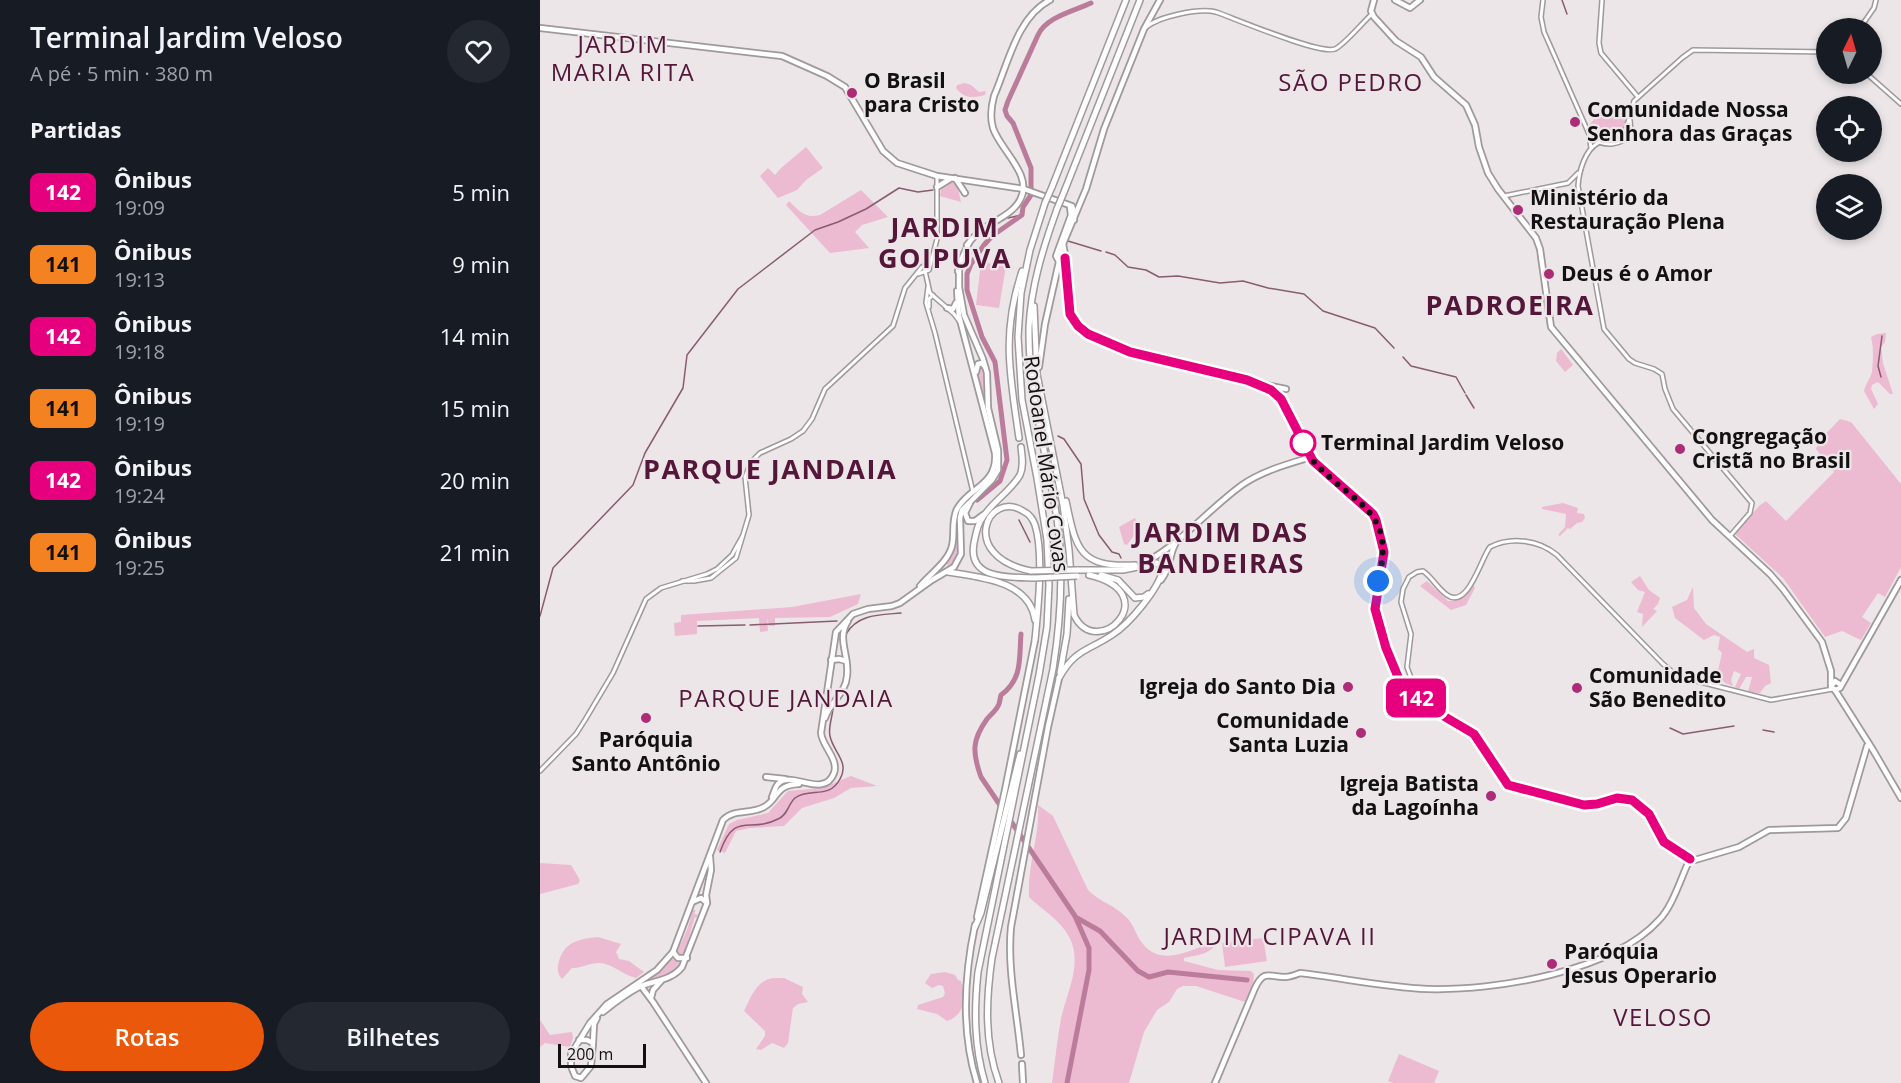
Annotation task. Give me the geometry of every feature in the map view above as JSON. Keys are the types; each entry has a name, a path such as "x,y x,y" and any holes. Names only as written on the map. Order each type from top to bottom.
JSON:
{"highway":[{"name":"Rodoanel Mário Covas","path":"985,1083 975,1037 976,992 982,945 1005,824 1005,808 1024,747 1045,642 1049,585 1043,514 1022,400 1018,362 1019,313 1030,250 1046,203 1126,0"},
{"name":"Rodoanel Mário Covas","path":"999,1083 993,1066 988,1035 988,987 992,958 1053,669 1061,601 1059,536 1030,361 1030,319 1034,286 1040,256 1057,209 1140,0"},
{"path":"1019,438 1008,360 1008,344 1010,316 1030,250"},
{"path":"1034,286 1034,344 1040,388 1055,461 1078,547 1096,562 1138,566 1157,563 1162,566 1163,572 1156,586 1119,630 1075,655 1059,678"},
{"path":"1019,578 987,573 976,566 973,559 978,525 983,515 1020,474 1023,462 1021,447"},
{"path":"1055,461 1069,550 1072,607 1078,623 1089,631 1098,632 1118,623 1122,615 1124,600 1122,593 1114,584 1089,575"},
{"path":"1035,639 1039,594 1038,544 1035,525 1031,517 1019,508 1001,508 990,517 985,529 989,548 995,555 1016,568 1031,571 1077,573 1111,577 1118,580 1135,598 1144,597 1156,586"},
{"path":"948,572 1034,578 1129,569 1148,561"},
{"path":"962,574 1012,587 1025,595 1033,610 1035,639"},
{"path":"1059,678 1067,634 1070,580"},
{"path":"975,927 981,913 1005,824"}],"main road":[{"path":"1027,190 993,130 991,107 1025,24 1039,7 1050,0"},
{"path":"1040,388 1039,360 1063,244 1074,220 1104,129 1152,11 1160,0"},
{"path":"1374,0 1372,14 1396,41 1421,57 1434,77 1466,105 1475,125 1485,166 1498,189 1536,238 1540,249 1551,327 1712,520 1783,589 1822,642 1843,702 1870,752 1901,798"},
{"path":"1395,0 1410,8 1420,0"},
{"path":"540,28 782,56 845,87 883,151 891,159 937,176 1027,190 1064,202 1073,208 1074,220"},
{"path":"937,187 954,178"},
{"path":"954,178 965,194"},
{"path":"947,308 955,308 959,269 969,243 980,231 1016,206 1027,190"},
{"path":"1064,202 1071,212 1056,254 1068,280"},
{"path":"1063,244 1071,318 1088,334 1130,352 1255,383 1271,390 1281,399 1311,457 1320,468 1373,514 1376,520 1384,552 1375,609 1396,674 1406,690 1420,701 1474,734 1508,785 1584,805 1617,798 1632,800 1649,814 1664,842 1695,860 1733,850 1769,830 1838,828 1846,818 1870,752 1859,728"},
{"path":"1059,262 1063,262 1065,258"},
{"path":"948,572 944,567 953,544 954,517 957,508 992,480 999,465 998,450 988,408 987,373 964,315 959,287 959,269"},
{"path":"766,777 824,784 834,773 834,764 821,739 821,733 836,632 853,614 868,609 892,606 948,572 958,562 961,554 960,518 962,510 991,475 995,461 959,316 957,294"},
{"path":"959,316 978,348 977,356 974,357 968,351"},
{"path":"976,379 978,363 983,364 987,373"},
{"path":"1255,383 1262,382 1286,389"},
{"path":"1148,561 1247,482 1271,470 1311,457"},
{"path":"974,495 967,508 966,518 975,521 983,515"},
{"path":"1156,586 1167,571 1174,545 1178,539"},
{"path":"915,592 949,555"},
{"path":"1836,686 1848,673 1901,580"},
{"path":"821,733 829,708 840,695 847,679 842,635 853,614"},
{"path":"977,1083 969,1049 966,1006 968,973 975,927 1005,808 1035,639"},
{"path":"831,660 846,661"},
{"path":"1022,1055 1012,984 1010,941 1026,838 1059,678"},
{"path":"827,689 832,695 840,695"},
{"path":"711,852 707,903 687,958 680,970 662,980 641,986 599,1014 594,1024 591,1066 577,1080 571,1066 571,1054 590,1023 607,1004 657,970 673,952 719,827 724,819 734,813 762,808 770,803 777,785 788,780"},
{"path":"772,797 787,785 806,783"},
{"path":"1215,1083 1259,980 1269,975 1285,977 1300,974 1402,987 1445,989 1481,987 1569,970 1619,950 1649,931 1665,913 1690,859"},
{"path":"692,902 701,898 707,903"},
{"path":"673,952 678,958 687,958"},
{"path":"651,998 653,990 662,980"},
{"path":"641,986 706,1083"},
{"path":"579,1040 593,1043"},
{"path":"1022,1064 1023,1083"}],"street":[{"path":"1543,0 1541,18 1546,39 1591,139 1591,148 1579,172 1568,183"},
{"path":"1604,0 1599,43 1601,53 1638,98"},
{"path":"1867,18 1876,0"},
{"path":"1152,11 1154,16 1162,19"},
{"path":"1144,30 1162,19 1210,11 1291,40 1328,50 1337,48 1372,14"},
{"path":"1589,134 1601,137 1613,136 1626,129 1632,105 1693,50 1816,52"},
{"path":"1878,84 1901,104"},
{"path":"1591,139 1598,143 1616,144 1628,137 1631,129 1630,118"},
{"path":"1591,148 1598,143"},
{"path":"1579,172 1579,188 1604,329 1610,339 1635,363 1662,374 1673,409 1752,503 1750,513 1729,537"},
{"path":"682,581 711,578 735,555 748,515 745,477 751,462 760,453 803,431 812,419 825,389 893,326 899,313 905,288 916,274 926,268 933,257 938,239 937,176"},
{"path":"1504,196 1568,183 1579,188"},
{"path":"926,268 928,287 926,299 974,495"},
{"path":"928,287 963,329"},
{"path":"930,314 929,299 933,295"},
{"path":"947,308 959,316"},
{"path":"971,482 981,485"},
{"path":"1420,701 1407,667 1411,634 1401,602 1405,583 1412,574 1423,571 1449,596 1458,597 1467,591 1490,547 1506,542 1531,542 1549,549 1677,676 1771,699 1836,686"},
{"path":"540,771 576,734 614,674 646,599 655,591 706,574 731,559"},
{"path":"710,572 713,574 711,578"},
{"path":"705,580 706,574"}],"shaded area":[{"path":"965,83 979,92 986,91 985,95 973,97 962,94 956,88 957,85"},
{"path":"1603,114 1626,120 1625,124 1615,133 1600,135 1588,126 1596,117"},
{"path":"806,147 823,168 806,180 797,190 778,198 760,176 768,168 775,175"},
{"path":"948,182 957,184 961,202 940,196 942,184"},
{"path":"861,190 888,217 862,225 855,232 869,248 830,253 786,205 789,201 806,215 820,215"},
{"path":"981,262 1006,266 999,308 976,305"},
{"path":"1886,333 1885,342 1881,347 1883,363 1893,394 1890,394 1878,382 1872,385 1871,389 1878,404 1874,409 1864,391 1872,372 1871,337"},
{"path":"1561,349 1573,365 1565,372 1556,361 1557,353"},
{"path":"982,365 985,371 986,395 983,396 977,376 978,366"},
{"path":"1840,419 1851,422 1901,484 1901,567 1885,597 1878,593 1862,617 1871,623 1861,640 1842,631 1825,637 1783,578 1735,534 1766,501 1786,521 1834,472 1816,449 1819,441"},
{"path":"1563,503 1578,508 1577,513 1584,514 1585,518 1582,522 1568,528 1560,536 1558,535 1565,527 1566,514 1542,509 1542,507"},
{"path":"1135,518 1136,532 1127,545 1124,544 1119,527"},
{"path":"957,531 959,550 952,565 948,568 947,563 953,554"},
{"path":"1640,576 1649,590 1660,598 1653,609 1657,611 1642,627 1643,614 1637,612 1645,592 1638,590 1631,582"},
{"path":"1427,581 1448,601 1463,597 1473,585 1475,588 1466,605 1451,610 1420,586"},
{"path":"1693,587 1694,608 1706,624 1747,652 1754,649 1754,658 1769,665 1771,683 1765,686 1760,693 1748,692 1752,677 1746,677 1739,689 1735,687 1741,674 1734,671 1731,680 1733,686 1725,683 1717,675 1722,653 1718,649 1720,637 1714,635 1704,640 1675,618 1672,607 1687,600"},
{"path":"861,594 858,604 830,617 775,618 775,626 769,626 767,618 768,631 760,632 759,618 697,621 697,634 675,636 674,623 681,622 681,615 792,607"},
{"path":"851,776 877,786 851,788 834,798 802,808 784,826 736,831 725,853 717,850 729,824 768,813 788,791 822,788"},
{"path":"1038,805 1053,816 1088,890 1126,917 1143,944 1151,951 1169,956 1188,952 1216,940 1218,941 1212,949 1203,954 1184,958 1184,961 1218,970 1251,971 1254,974 1253,984 1245,1002 1196,986 1183,986 1177,989 1169,1002 1157,1010 1144,1032 1129,1083 1052,1083 1060,1027 1073,977 1074,956 1073,945 1064,929 1029,897"},
{"path":"540,863 571,865 580,880 578,884 540,894"},
{"path":"693,910 696,910 694,914 698,915 695,917 683,956 680,956 677,952"},
{"path":"598,937 621,944 616,952 619,959 629,961 644,972 636,978 609,965 597,963 572,968 562,979 558,973 558,966 565,949 579,940"},
{"path":"1263,938 1267,961 1225,967 1222,943"},
{"path":"671,958 681,964 670,974 649,980 663,969"},
{"path":"945,972 955,975 961,981 964,1000 957,1015 947,1021 937,1014 917,1009 918,1005 943,997 945,993 943,986 932,988 925,983 931,974"},
{"path":"773,978 784,978 803,987 802,994 808,1002 798,1004 793,1008 788,1043 784,1048 772,1043 761,1050 756,1049 765,1036 765,1031 744,1011 758,986"},
{"path":"540,1020 550,1035 572,1032 570,1047 545,1043 540,1047"},
{"path":"1399,1054 1439,1071 1434,1083 1388,1081"}],"waterway":[{"path":"1562,0 1567,14"},
{"path":"977,500 1000,481 1007,460 995,362 982,337 967,290 967,274 971,264 992,236 1022,215 1023,207 1031,195 1031,168 1013,123 1005,110 1038,35 1054,19 1091,3"},
{"path":"540,616 553,568 633,485 645,453 683,388 687,355 738,289 815,230 866,209 899,188 918,192 933,190"},
{"path":"1008,218 1022,215"},
{"path":"1068,241 1101,251"},
{"path":"1106,252 1115,255 1128,267 1146,270 1159,277 1178,276 1220,283 1243,281 1304,294 1323,311 1375,328 1394,348"},
{"path":"1881,377 1878,366 1882,336"},
{"path":"1403,357 1411,366 1456,377 1465,393"},
{"path":"1466,395 1474,408"},
{"path":"1058,436 1064,439 1081,464 1084,499 1099,535 1112,552 1119,554 1121,558"},
{"path":"1019,520 1030,542"},
{"path":"846,634 851,627 863,619 901,613"},
{"path":"750,625 837,621"},
{"path":"698,626 745,625"},
{"path":"1021,634 1019,668 1013,682 1001,695 997,708 978,733 975,753 981,777 1075,916 1089,948 1089,970 1067,1083"},
{"path":"720,852 731,831 737,827 759,825 778,819 784,815 795,798 807,793 825,791 836,785 843,773 843,767 830,736 833,709"},
{"path":"1670,728 1683,734 1734,726"},
{"path":"1763,730 1774,732"},
{"path":"1077,918 1100,931 1138,971 1149,977 1168,972 1247,980"}],"bus line":[{"name":"142","path":"1065,258 1070,314 1083,331 1124,351 1236,377 1271,390 1281,399 1313,461 1373,514 1380,531 1384,552 1375,609 1393,669 1406,690 1430,708 1474,734 1508,785 1584,805 1617,798 1632,800 1649,814 1664,842 1690,859"}],"place":[{"name":"O Brasil para Cristo","path":"852,93"},
{"name":"Comunidade Nossa Senhora das Graças","path":"1575,122"},
{"name":"Ministério da Restauração Plena","path":"1518,210"},
{"name":"Deus é o Amor","path":"1549,274"},
{"name":"Terminal Jardim Veloso","path":"1303,443"},
{"name":"Congregação Cristã no Brasil","path":"1680,449"},
{"name":"Igreja do Santo Dia","path":"1348,687"},
{"name":"Comunidade São Benedito","path":"1577,688"},
{"name":"Paróquia Santo Antônio","path":"646,718"},
{"name":"Comunidade Santa Luzia","path":"1361,733"},
{"name":"Igreja Batista da Lagoínha","path":"1491,796"},
{"name":"Paróquia Jesus Operario","path":"1552,964"}],"district":[{"name":"JARDIM MARIA RITA","path":"623,59"},
{"name":"SÃO PEDRO","path":"1351,83"},
{"name":"JARDIM GOIPUVA","path":"945,244"},
{"name":"PADROEIRA","path":"1510,306"},
{"name":"PARQUE JANDAIA","path":"770,470"},
{"name":"JARDIM DAS BANDEIRAS","path":"1221,548"},
{"name":"PARQUE JANDAIA","path":"786,699"},
{"name":"JARDIM CIPAVA II","path":"1270,937"},
{"name":"VELOSO","path":"1663,1018"}],"route":[{"path":"1303,443 1313,461 1373,514 1380,531 1384,552 1378,581"}]}
